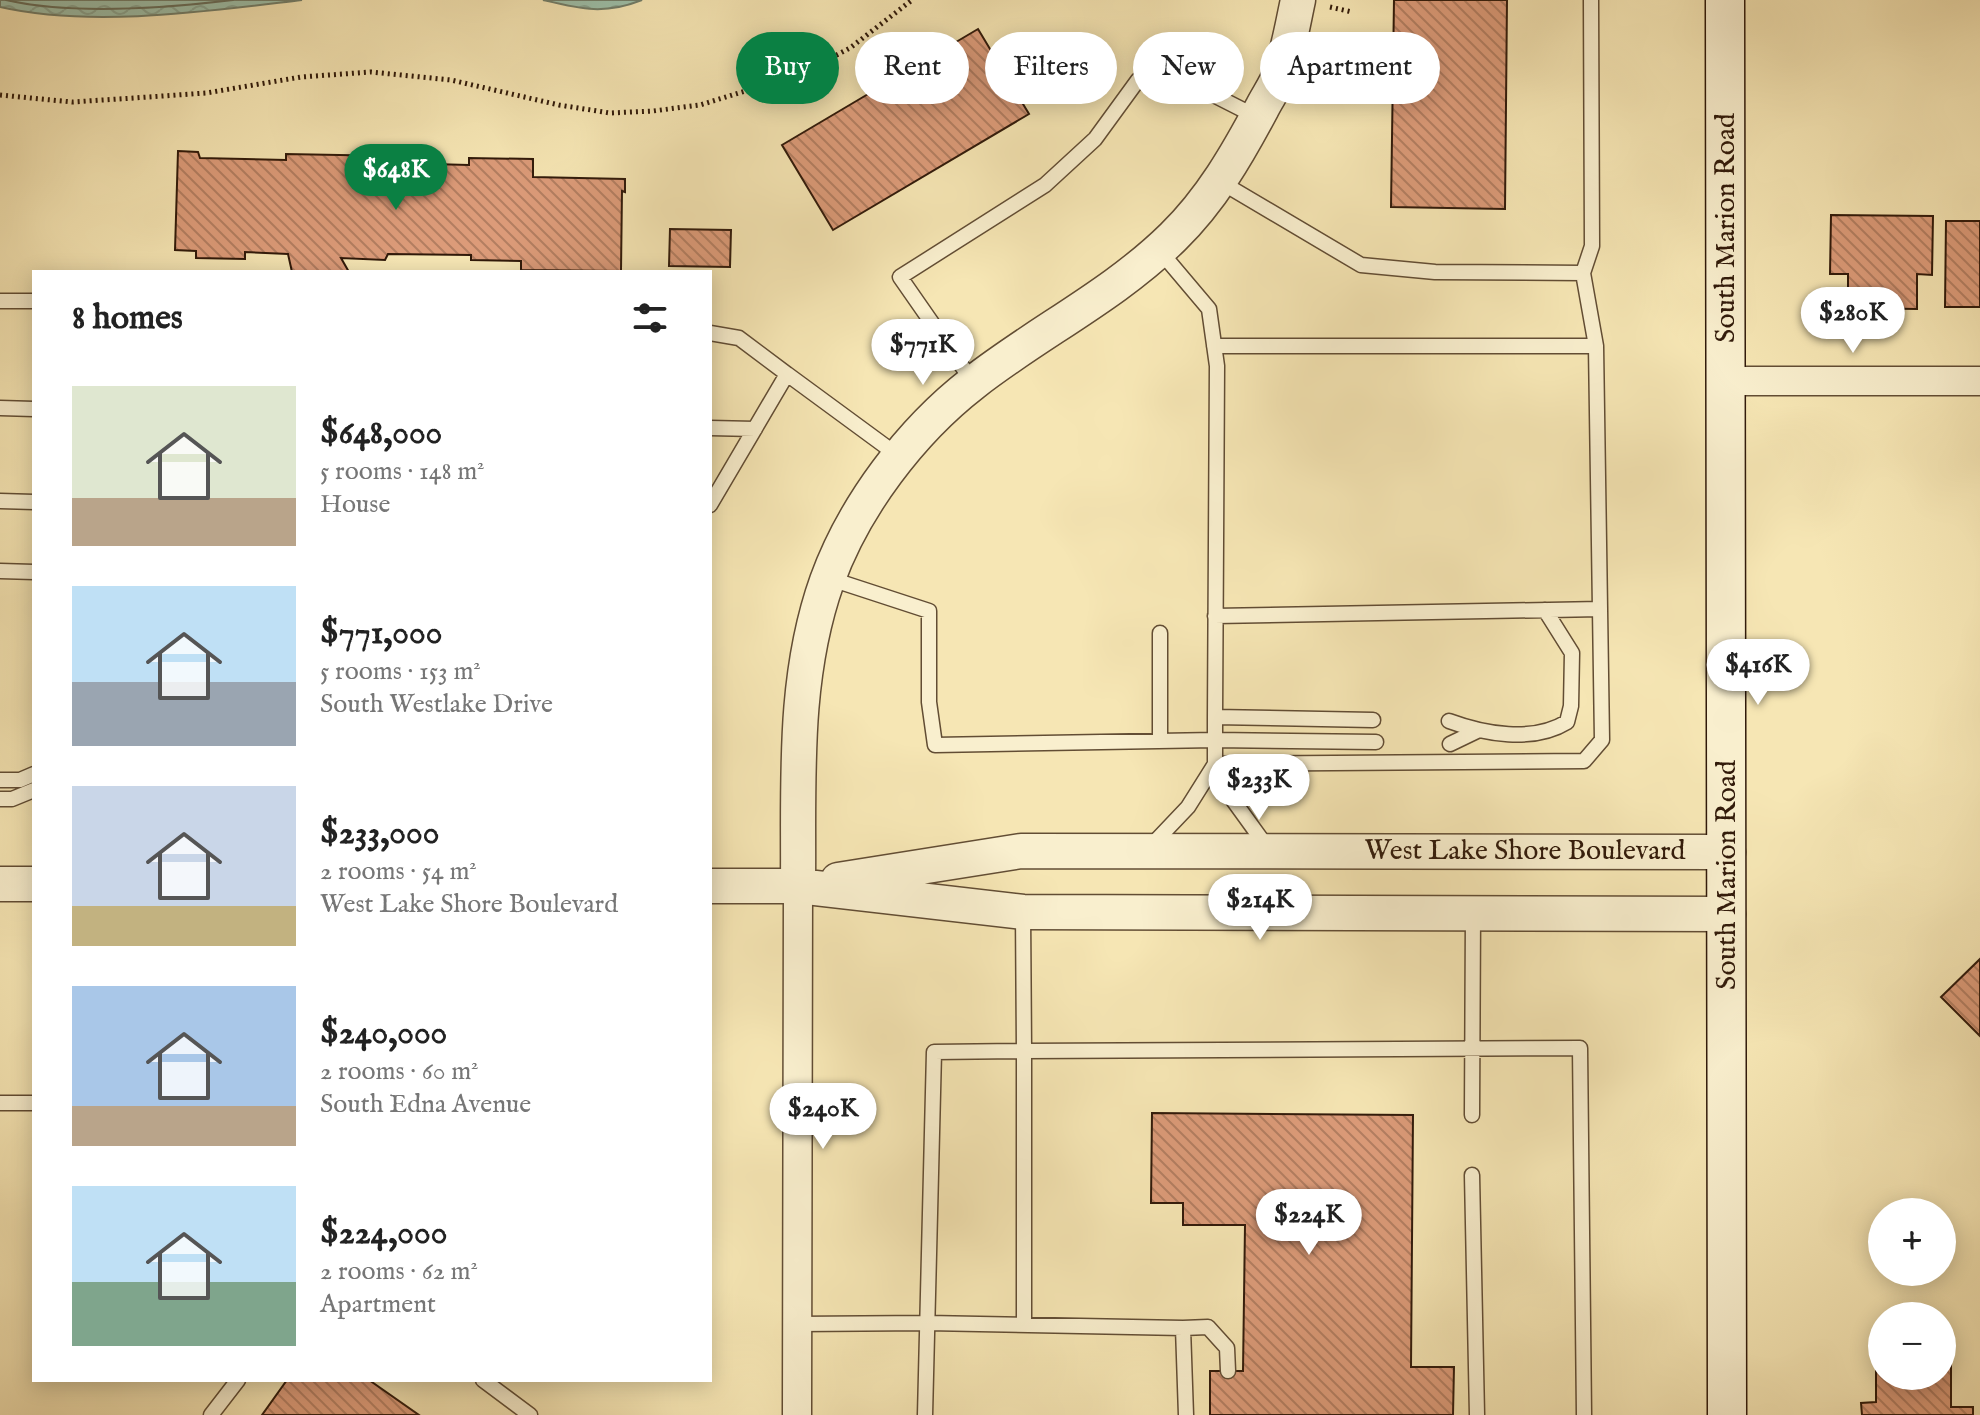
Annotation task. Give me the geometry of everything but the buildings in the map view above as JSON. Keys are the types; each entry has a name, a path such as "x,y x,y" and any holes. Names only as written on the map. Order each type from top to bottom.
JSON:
{"main road":[{"name":"South Marion Road","path":"1725,0 1727,1415"}],"street":[{"path":"797,1415 800,719 810,633 828,578 851,527 872,491 916,435 973,382 1087,307 1160,250 1201,208 1232,165 1281,72 1298,0"},
{"path":"1726,381 1980,381"},
{"name":"West Lake Shore Boulevard","path":"798,886 1021,851 1728,852"},
{"path":"0,884 32,884"},
{"name":"West Lake Shore Boulevard","path":"712,886 798,886 1023,912 1728,914"}],"lane":[{"path":"1215,764 1584,761 1602,740 1596,346 1583,273 1592,246 1591,0"},
{"path":"973,382 900,277 1045,185 1095,139 1138,80 1192,84 1257,117"},
{"path":"1219,181 1361,265 1435,272 1583,273"},
{"path":"1160,250 1209,309 1217,366 1215,764 1233,800 1269,851"},
{"path":"0,301 32,301"},
{"path":"712,333 739,338 901,457"},
{"path":"1214,346 1596,346"},
{"path":"712,502 787,374"},
{"path":"0,408 32,409"},
{"path":"712,428 755,429"},
{"path":"0,501 32,502"},
{"path":"0,571 32,572"},
{"path":"828,578 929,611 929,702 935,745 1215,740 1376,742"},
{"path":"1215,616 1600,609"},
{"path":"1449,721 1477,731 1531,734 1554,730 1567,722 1571,706 1572,653 1545,610"},
{"path":"1160,633 1160,741"},
{"path":"1215,717 1373,720"},
{"path":"1450,744 1477,731"},
{"path":"1147,851 1188,807 1215,764"},
{"path":"0,780 20,780 32,775"},
{"path":"0,799 12,799 32,791"},
{"path":"1023,912 1024,1325"},
{"path":"1472,1115 1473,913"},
{"path":"925,1415 934,1052 1472,1047 1580,1048 1584,1415"},
{"path":"0,1103 32,1103"},
{"path":"1472,1175 1477,1415"},
{"path":"797,1324 1208,1327 1227,1348 1228,1371"},
{"path":"1183,1328 1186,1415"},
{"path":"211,1415 236,1382"},
{"path":"486,1382 530,1415"}],"path":[{"path":"0,95 72,102 206,93 301,77 371,72 451,80 559,105 610,113 653,111 700,105 800,74 850,48 912,0"}],"water":[{"path":"0,0 302,0 190,13 111,17 36,13 0,7"},
{"path":"543,0 642,0 616,8 592,9"}]}
